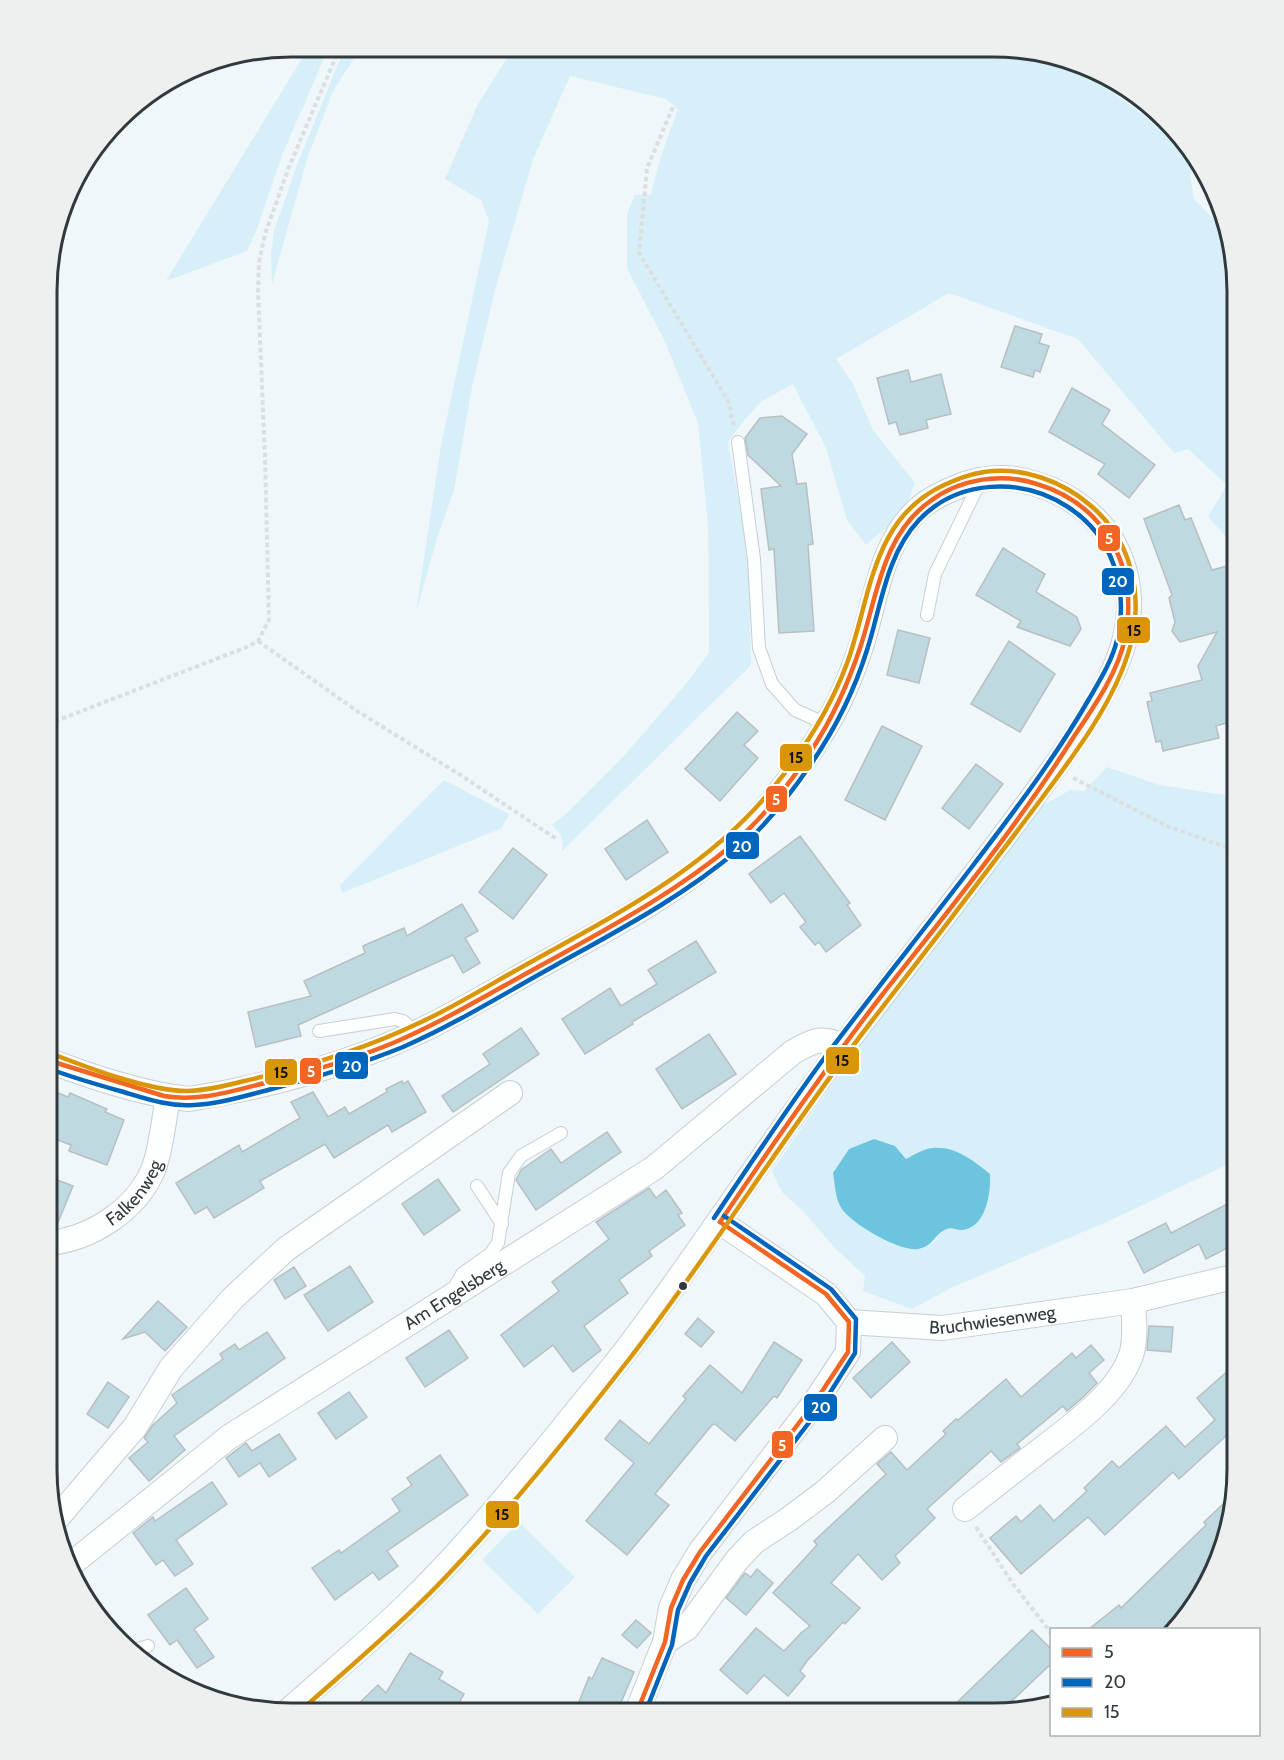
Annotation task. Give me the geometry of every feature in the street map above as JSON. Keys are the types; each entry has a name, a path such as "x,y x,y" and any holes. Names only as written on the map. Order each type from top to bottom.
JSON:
{"street":[{"path":"57,1064 168,1097 189,1099 327,1067 416,1033 630,916 695,875 758,821 814,747 842,696 862,642 879,576 905,524 921,507 954,488 981,479 1006,477 1022,480 1045,486 1086,509 1105,528 1117,548 1126,572 1128,605 1126,634 1117,665 1088,717 1054,768 953,906 843,1047 635,1339 469,1540 406,1606 296,1703"},
{"name":"Am Engelsberg","path":"76,1561 229,1437 654,1168 793,1052 810,1043 825,1039 843,1047"},
{"path":"61,1514 135,1427 171,1368 240,1291 286,1249 510,1092"},
{"name":"Falkenweg","path":"57,1242 90,1231 119,1213 136,1197 153,1168 168,1097"},
{"path":"641,1703 665,1642 671,1608 683,1580 700,1552 814,1402 848,1352 849,1322 826,1294 720,1221"},
{"name":"Bruchwiesenweg","path":"849,1322 942,1328 1133,1301 1227,1278"},
{"path":"965,1509 1067,1430 1096,1405 1114,1385 1132,1354 1133,1301"},
{"path":"665,1642 687,1628 736,1560 754,1542 825,1492 885,1438"}],"lane":[{"path":"738,442 754,559 759,648 772,684 795,710 826,724"},
{"path":"927,615 935,574 981,479"},
{"path":"319,1031 395,1019 403,1022 416,1033"},
{"path":"448,1299 462,1274 490,1254 498,1243 509,1173 521,1156 561,1133"},
{"path":"477,1186 502,1224"},
{"path":"141,1648 148,1646"}],"path":[{"path":"57,721 228,656 258,641 268,620 269,583 258,291 259,262 265,234 289,167 336,57"},
{"path":"673,107 647,168 639,253 728,401 738,442"},
{"path":"258,641 357,711 558,840"},
{"path":"1054,768 1167,826 1227,847"},
{"path":"965,1509 1013,1584 1050,1631"}],"shaded area":[{"path":"303,57 325,57 282,155 257,229 247,251 166,281"},
{"path":"341,57 355,57 333,91 307,159 272,284 271,255 274,231 297,165"},
{"path":"508,57 993,57 1039,61 1068,69 1100,83 1147,118 1149,117 1169,137 1192,168 1190,175 1194,199 1217,222 1223,245 1227,291 1227,485 1188,449 1174,453 1078,339 949,293 836,359 852,382 873,430 915,483 904,512 866,545 847,520 826,448 793,384 762,401 728,442 749,556 751,665 562,851 561,837 552,825 624,756 685,685 709,653 708,526 698,423 665,342 627,268 627,214 635,195 651,194 661,156 678,109 666,99 570,76 533,159 495,290 472,387 454,490 438,535 416,612 441,445 489,221 481,200 445,179 478,104"},
{"path":"1227,485 1227,537 1208,517"},
{"path":"1107,767 1159,785 1227,795 1227,1165 1111,1220 953,1287 912,1309 863,1291 865,1276 782,1192 772,1171 851,1057 1043,805 1070,790 1084,791","holes":["895,1146 906,1159 932,1147 961,1230 947,1229 932,1244"]},
{"path":"444,780 509,814 502,828 342,893 340,885"},
{"path":"519,1522 575,1577 538,1614 482,1560"}],"water":[{"path":"874,1139 895,1146 906,1159 927,1149 949,1149 964,1155 990,1174 988,1200 976,1224 961,1230 949,1228 928,1245 910,1249 877,1236 847,1215 837,1196 833,1173 849,1149"}],"building":[{"path":"1015,326 1042,334 1039,343 1049,346 1040,372 1035,370 1033,377 1001,367"},
{"path":"908,370 911,382 941,374 951,414 926,420 928,428 900,435 896,422 889,424 877,378"},
{"path":"1072,388 1110,410 1102,424 1155,465 1129,498 1098,474 1105,464 1049,432"},
{"path":"782,416 807,434 792,454 797,484 806,483 813,544 808,545 814,631 779,633 774,549 769,550 761,489 781,486 748,455 745,438 760,418"},
{"path":"1179,505 1185,520 1191,518 1212,570 1227,566 1227,723 1216,726 1219,738 1163,751 1161,741 1156,742 1147,702 1152,701 1150,693 1202,680 1198,666 1217,632 1180,642 1172,631 1175,622 1169,598 1172,595 1144,519"},
{"path":"1003,548 1045,574 1036,592 1077,617 1081,629 1070,646 1017,627 1021,621 976,595"},
{"path":"898,630 930,638 919,683 887,675"},
{"path":"1009,641 1055,674 1020,732 971,704"},
{"path":"737,712 758,731 744,745 758,758 720,801 685,769"},
{"path":"882,726 922,746 885,820 845,800"},
{"path":"976,764 1003,784 969,829 942,808"},
{"path":"647,820 668,852 626,880 605,849"},
{"path":"800,836 850,903 847,905 861,925 826,952 819,942 815,945 800,927 806,922 784,893 771,903 749,874"},
{"path":"513,848 547,875 513,919 479,892"},
{"path":"462,904 478,931 465,938 480,963 463,973 453,955 298,1025 301,1036 256,1047 248,1012 311,996 304,981 365,953 363,946 404,928 407,936"},
{"path":"696,941 716,972 632,1022 633,1024 585,1054 562,1019 610,988 621,1006 657,984 648,970"},
{"path":"521,1028 539,1054 453,1112 442,1096 490,1064 483,1054"},
{"path":"709,1034 736,1074 682,1109 656,1069"},
{"path":"402,1081 403,1084 408,1081 426,1112 392,1132 388,1125 334,1158 325,1144 260,1181 264,1188 214,1218 207,1207 195,1214 176,1183 239,1145 242,1152 300,1118 291,1102 313,1092 328,1117 345,1107 349,1114"},
{"path":"58,1093 68,1097 70,1093 107,1109 105,1112 124,1120 107,1165 69,1151 71,1145 57,1140"},
{"path":"607,1132 621,1152 536,1210 516,1180 521,1170 551,1149 561,1163"},
{"path":"438,1179 460,1210 424,1235 402,1204"},
{"path":"57,1180 73,1186 57,1225"},
{"path":"649,1188 656,1198 666,1190 682,1213 678,1215 685,1225 649,1251 652,1256 619,1280 628,1293 584,1326 601,1350 573,1372 553,1345 524,1367 501,1335 559,1291 552,1282 609,1239 596,1222"},
{"path":"1227,1204 1227,1248 1206,1259 1199,1244 1144,1273 1128,1242 1166,1223 1171,1233"},
{"path":"350,1266 373,1302 328,1331 304,1295"},
{"path":"294,1267 306,1286 285,1299 274,1280"},
{"path":"158,1301 187,1327 165,1351 145,1332 123,1339"},
{"path":"698,1318 714,1332 701,1347 685,1334"},
{"path":"1149,1326 1173,1327 1171,1352 1147,1350"},
{"path":"449,1330 468,1358 425,1387 406,1358"},
{"path":"267,1332 285,1358 174,1436 185,1450 149,1481 129,1458 148,1442 144,1438 153,1425 177,1403 172,1395 223,1359 220,1354 235,1344 239,1350"},
{"path":"774,1342 802,1360 777,1398 774,1396 735,1441 715,1424 712,1425 655,1494 669,1505 627,1555 586,1521 634,1463 605,1439 620,1420 649,1444 686,1399 683,1396 710,1365 742,1393"},
{"path":"892,1342 910,1362 871,1398 853,1378"},
{"path":"1091,1345 1104,1360 1089,1373 1097,1383 1082,1398 1067,1411 1063,1406 1017,1444 1020,1448 1001,1462 991,1451 927,1509 935,1518 895,1556 900,1563 882,1580 858,1554 831,1583 860,1608 845,1624 843,1622 807,1661 800,1671 805,1676 788,1696 764,1675 747,1694 720,1670 756,1628 784,1651 810,1626 773,1593 817,1545 814,1541 886,1474 877,1464 891,1452 907,1470 946,1434 943,1431 956,1419 958,1420 1006,1379 1021,1397 1072,1353 1076,1358"},
{"path":"1227,1372 1227,1435 1179,1479 1173,1472 1105,1535 1088,1517 1021,1574 990,1538 1016,1516 1021,1522 1040,1505 1054,1521 1087,1491 1084,1488 1112,1461 1119,1468 1166,1426 1185,1447 1215,1420 1197,1398"},
{"path":"108,1382 129,1397 108,1428 87,1414"},
{"path":"349,1392 367,1417 336,1439 318,1413"},
{"path":"279,1434 296,1459 269,1477 260,1463 239,1477 226,1458 246,1443 252,1451"},
{"path":"440,1455 468,1495 387,1551 398,1566 379,1580 373,1572 335,1600 312,1568 339,1550 341,1553 400,1511 392,1499 412,1485 407,1478"},
{"path":"212,1482 227,1504 176,1540 193,1564 175,1576 163,1560 156,1565 133,1533 153,1517 155,1521"},
{"path":"1225,1503 1215,1544 1203,1572 1188,1599 1164,1628 1090,1628 1119,1605 1121,1608 1206,1525 1204,1522"},
{"path":"757,1569 773,1583 746,1615 726,1598 745,1573 751,1577"},
{"path":"186,1588 208,1619 194,1629 214,1657 197,1668 177,1640 170,1645 148,1615"},
{"path":"636,1620 651,1633 637,1648 622,1635"},
{"path":"1032,1630 1050,1648 1050,1665 1011,1702 956,1703"},
{"path":"410,1653 443,1672 439,1679 464,1694 459,1703 359,1703 378,1685 386,1693"},
{"path":"602,1658 634,1672 621,1703 578,1703 589,1677 592,1679"}],"transit line":[{"name":"15","path":"57,1056 136,1083 187,1091 205,1090 298,1067 359,1048 433,1016 597,925 661,886 721,842 748,816 795,760 823,715 839,683 854,641 868,589 887,540 901,518 920,500 944,485 974,474 998,471 1026,473 1054,482 1090,505 1116,535 1125,552 1135,589 1136,608 1130,647 1112,692 1086,737 989,869 840,1063 661,1317 560,1446 512,1504 436,1587 309,1703"},
{"name":"5","path":"57,1063 164,1096 190,1098 228,1092 330,1065 393,1043 452,1014 596,935 666,893 711,862 743,835 785,789 819,739 839,701 860,648 883,569 901,532 913,516 941,494 981,480 995,478 1023,480 1061,494 1082,507 1099,523 1122,564 1127,587 1128,612 1122,651 1111,677 1089,715 1028,804 981,869 840,1051 720,1222"},
{"name":"20","path":"57,1071 165,1103 203,1104 241,1097 336,1071 403,1047 461,1018 627,925 674,897 739,849 768,820 801,778 827,739 850,696 862,666 892,565 899,549 919,520 935,506 952,496 971,490 1011,487 1050,497 1084,519 1106,548 1114,565 1121,602 1117,640 1109,663 1076,721 1033,785 825,1057 714,1218"},
{"name":"20","path":"649,1703 672,1645 678,1610 690,1583 706,1556 821,1407 855,1353 856,1319 831,1289 724,1216"},
{"name":"5","path":"641,1703 665,1642 671,1608 683,1580 700,1552 815,1402 848,1352 849,1322 826,1294 720,1222"}]}
